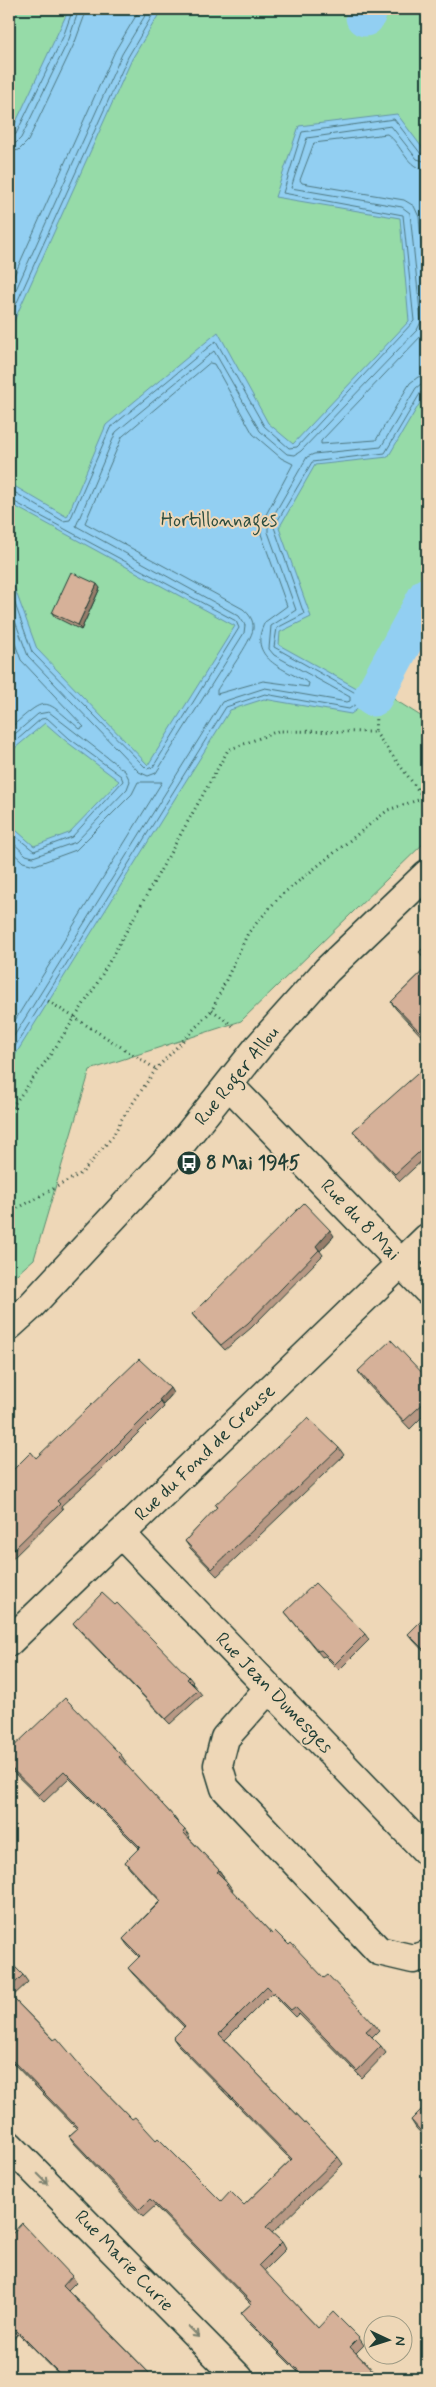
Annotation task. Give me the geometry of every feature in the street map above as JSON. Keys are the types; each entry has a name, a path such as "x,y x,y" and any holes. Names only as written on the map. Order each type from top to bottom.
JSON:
{"street":[{"name":"Rue Roger Allou","path":"9,1326 29,1308 177,1149 259,1046 327,970 427,874"},
{"name":"Rue du 8 Mai","path":"229,1085 427,1290"},
{"name":"Rue du Fond de Creuse","path":"9,1642 427,1238"},
{"name":"Rue Jean Dumesges","path":"121,1534 427,1852"},
{"path":"269,1688 225,1738 218,1765 225,1788 379,1951 413,1959 427,1955"},
{"name":"Rue Marie Curie","path":"9,2145 239,2378"}],"path":[{"path":"9,1213 82,1173 113,1136 156,1068 212,1010 248,934 280,896 388,810 426,797 375,732 376,716"},
{"path":"9,1111 49,1058 95,986 228,750 278,731 375,732"},
{"path":"48,1001 156,1068"}],"green space":[{"name":"Hortillonnages","path":"9,9 427,9 427,633 392,698 427,720 427,840 241,1021 90,1070 34,1259 9,1281"}],"water":[{"path":"69,9 162,9 132,59 9,332 9,137"},
{"path":"397,114 427,154 427,391 388,457 315,465 279,528 311,617 280,632 279,645 373,697 351,714 264,699 230,710 9,1065 9,824 34,846 69,833 119,781 45,723 9,753 9,573 37,649 148,765 235,626 9,503 9,483 67,517 106,425 218,332 268,423 293,444 409,321 400,218 275,197 299,126"}],"building":[{"path":"71,572 97,584 78,625 52,613"},
{"path":"427,944 427,961 419,952"},
{"path":"427,967 427,1029 422,1034 391,1002"},
{"path":"425,1067 427,1069 427,1145 395,1174 353,1131"},
{"path":"304,1203 330,1230 316,1246 319,1250 248,1323 221,1345 192,1314"},
{"path":"391,1340 427,1378 427,1400 404,1421 358,1371"},
{"path":"139,1359 170,1388 159,1400 161,1401 98,1464 57,1501 60,1504 9,1554 9,1474 31,1452 36,1458"},
{"path":"308,1418 339,1448 212,1569 185,1541 217,1507 215,1505"},
{"path":"315,1583 365,1634 335,1664 321,1650 318,1651 285,1612"},
{"path":"102,1593 115,1605 117,1603 189,1677 187,1679 198,1690 166,1719 73,1623"},
{"path":"427,1615 427,1653 408,1634"},
{"path":"65,1698 121,1755 119,1757 174,1817 185,1830 183,1832 219,1870 217,1872 228,1883 226,1884 272,1934 275,1931 289,1945 291,1943 324,1978 328,1975 374,2024 366,2031 381,2046 357,2071 295,2007 291,2010 267,1986 219,2034 338,2157 266,2227 282,2242 259,2265 318,2328 333,2312 359,2338 350,2347 364,2361 364,2364 366,2364 380,2378 323,2378 321,2376 319,2378 306,2378 241,2313 252,2303 150,2199 139,2210 69,2136 78,2128 9,2057 9,1994 54,2040 57,2038 86,2072 132,2119 135,2117 156,2140 158,2138 221,2201 230,2191 244,2205 292,2159 173,2038 185,2026 128,1968 140,1956 123,1939 161,1901 125,1862 140,1847 64,1771 39,1795 9,1766 9,1751"},
{"path":"9,1961 23,1975 9,1989"},
{"path":"427,2104 427,2138 411,2120"},
{"path":"22,2223 72,2276 63,2286 154,2378 64,2378 15,2329 9,2335 9,2233 11,2235"}],"waterway":[{"path":"365,17 369,9"},
{"path":"373,697 427,597"}],"place":[{"name":"8 Mai 1945","path":"189,1163"}]}
